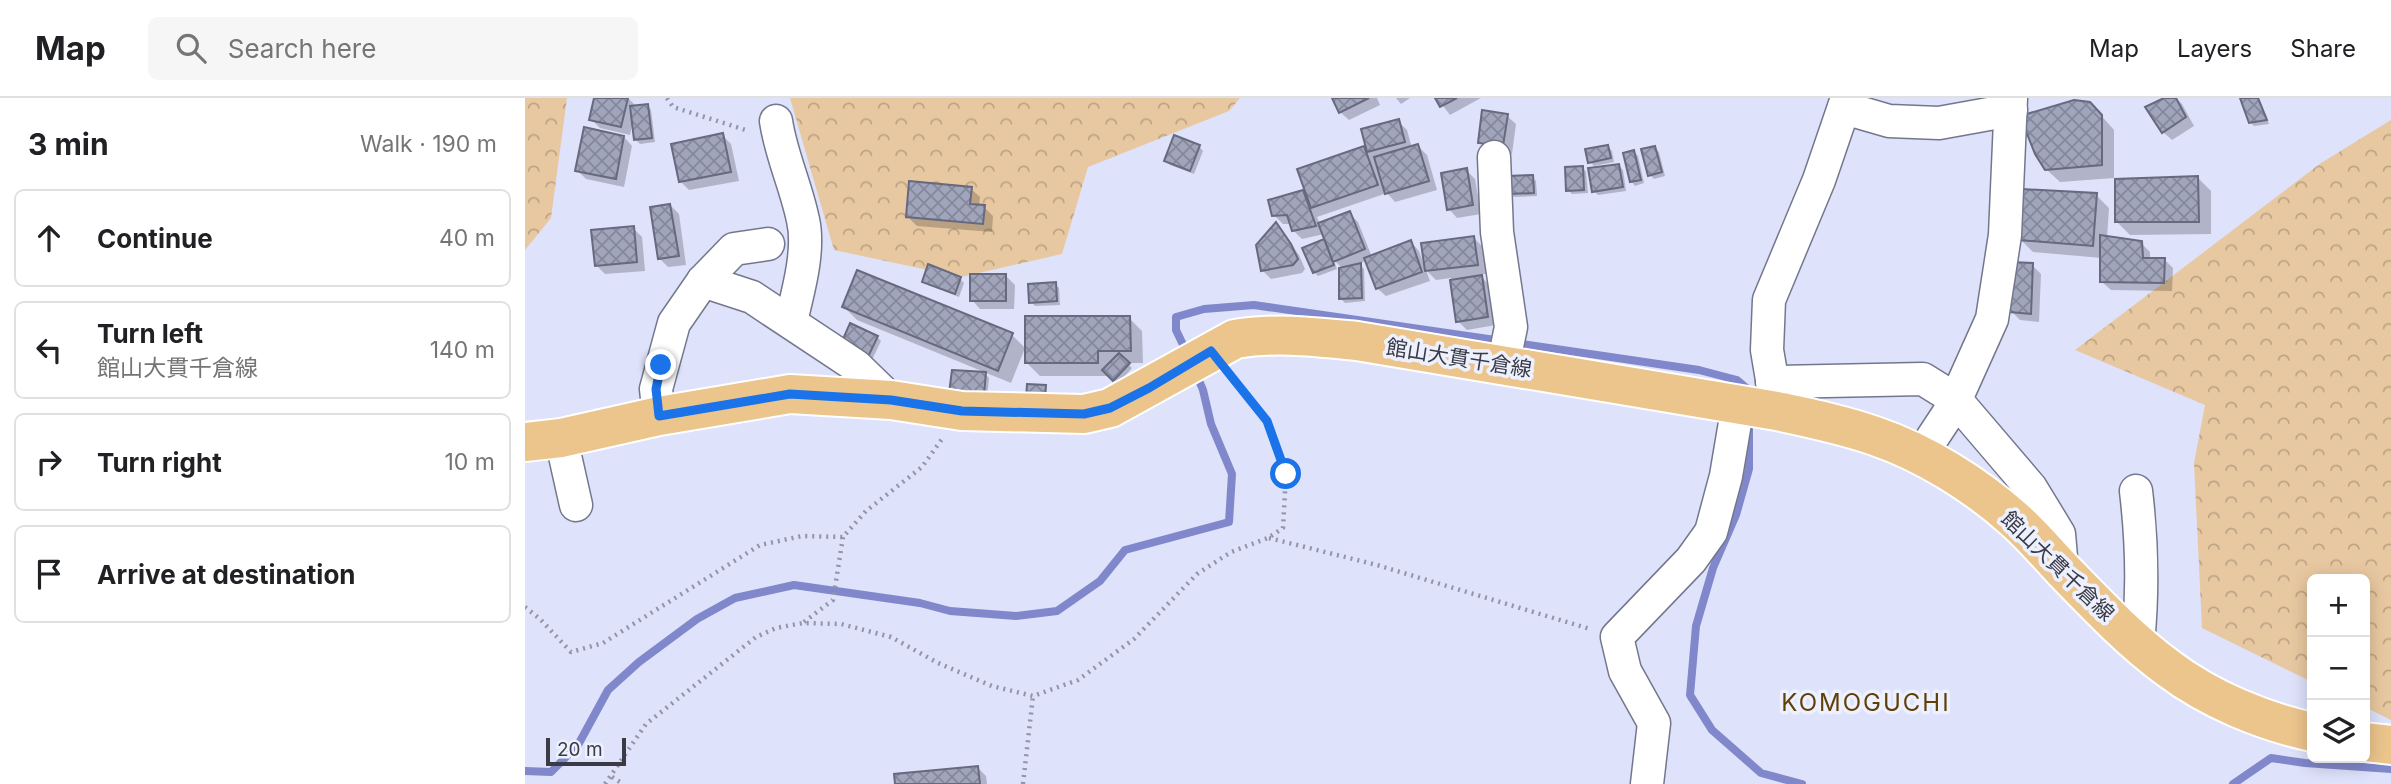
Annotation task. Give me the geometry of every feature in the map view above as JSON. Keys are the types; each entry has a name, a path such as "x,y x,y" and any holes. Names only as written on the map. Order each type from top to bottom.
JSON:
{"main road":[{"name":"館山大貫千倉線","path":"543,440 659,416 790,394 891,400 962,411 1084,414 1110,408 1235,339 1258,335 1297,335 1357,341 1738,405 1775,397 1833,423 1876,436 1921,455 2014,519 2138,643 2169,669 2213,696 2253,713 2307,730"},
{"path":"2370,743 2391,745"}],"street":[{"path":"1921,455 1955,399 1992,319 2005,236 2011,104 1939,123 1889,121 1845,103 1819,180 1769,300 1767,350 1775,397 1923,379 1955,399 2031,488 2059,534 2062,569"},
{"path":"778,131 804,222 803,272 791,321"},
{"path":"1494,157 1497,232 1511,327 1503,366"},
{"path":"659,416 656,389 674,323 703,281 734,248 768,244"},
{"path":"703,281 752,297 791,321 856,366 891,400"},
{"path":"1647,784 1654,723 1625,671 1617,637 1691,560 1711,532 1726,476 1738,405"},
{"path":"543,440 576,505"},
{"path":"2136,491 2142,606 2138,643"}],"path":[{"path":"667,98 673,107 778,131"},
{"path":"605,784 646,724 756,637 776,628 803,623 841,624 891,636 937,663 992,686 1033,696 1078,680 1134,639 1197,574 1231,552 1268,538 1283,528 1286,474 1267,421 1198,359"},
{"path":"803,623 833,600 843,537 866,511 922,467 962,411"},
{"path":"525,607 540,618 571,652 603,643 760,545 802,536 843,537"},
{"path":"1268,538 1377,565 1617,637"},
{"path":"1023,784 1033,696"},
{"path":"612,776 623,784"}],"green space":[{"path":"525,98 567,98 551,218 525,250"},
{"path":"790,98 1240,98 1229,111 1088,167 1062,254 961,277 834,250"},
{"path":"2391,120 2391,720 2370,710 2370,574 2307,574 2307,680 2202,628 2194,463 2205,405 2075,350 2321,163"}],"building":[{"path":"594,98 628,98 621,127 589,120"},
{"path":"1332,98 1369,98 1339,113"},
{"path":"1435,98 1457,98 1440,107"},
{"path":"2164,98 2176,98 2186,117 2162,133 2145,107"},
{"path":"2240,98 2258,98 2267,120 2249,123"},
{"path":"2074,100 2090,102 2102,115 2102,165 2045,170 2035,154 2020,116"},
{"path":"648,104 652,138 634,140 630,106"},
{"path":"1482,110 1508,114 1503,146 1478,143"},
{"path":"1399,119 1405,142 1367,152 1361,129"},
{"path":"584,127 624,136 616,179 575,171"},
{"path":"723,133 731,172 679,182 671,144"},
{"path":"1174,135 1200,145 1190,171 1164,161"},
{"path":"1418,144 1429,181 1385,194 1374,157"},
{"path":"1608,145 1611,158 1588,163 1585,149"},
{"path":"1364,146 1378,185 1311,208 1297,169"},
{"path":"1655,146 1662,172 1648,176 1641,149"},
{"path":"1634,150 1641,180 1630,182 1623,153"},
{"path":"1619,164 1623,187 1592,192 1588,168"},
{"path":"1583,166 1584,190 1566,191 1565,167"},
{"path":"1467,168 1473,205 1447,210 1441,173"},
{"path":"1533,175 1534,193 1508,194 1508,176"},
{"path":"2198,176 2199,222 2115,222 2115,179"},
{"path":"909,181 972,187 970,204 985,205 983,224 906,217"},
{"path":"2022,189 2097,193 2093,246 2018,240"},
{"path":"1303,190 1316,226 1292,231 1287,215 1272,216 1268,200"},
{"path":"670,204 679,256 658,259 650,207"},
{"path":"1350,211 1365,249 1333,262 1318,223"},
{"path":"1276,222 1298,259 1293,265 1261,271 1256,245"},
{"path":"634,226 637,262 595,266 591,230"},
{"path":"2100,235 2142,241 2143,258 2165,258 2164,283 2100,282"},
{"path":"1474,236 1478,265 1425,271 1421,243"},
{"path":"1324,239 1334,265 1313,273 1302,248"},
{"path":"1411,240 1422,272 1376,289 1364,258"},
{"path":"2010,262 2033,263 2031,314 2010,312"},
{"path":"1361,263 1362,298 1339,299 1339,268"},
{"path":"928,264 961,277 955,294 922,282"},
{"path":"857,270 1013,333 998,371 842,307"},
{"path":"970,274 1006,274 1006,301 970,301"},
{"path":"1482,275 1488,317 1456,322 1450,280"},
{"path":"1056,282 1057,301 1029,303 1028,284"},
{"path":"1025,316 1130,316 1131,351 1098,351 1098,363 1025,363"},
{"path":"850,323 878,336 867,359 840,346"},
{"path":"1119,353 1130,363 1113,381 1102,370"},
{"path":"952,370 986,372 984,396 949,393"},
{"path":"1027,384 1046,385 1045,400 1026,399"},
{"path":"978,766 980,784 895,784 894,774"}],"waterway":[{"path":"1187,353 1176,330 1176,317 1204,309 1254,305 1502,341"},
{"path":"1515,343 1699,370 1737,380 1750,391"},
{"path":"525,771 551,772 578,745 608,690 639,662 697,619 735,598 794,585 920,603 950,611 1016,616 1057,611 1100,581 1125,550 1229,522 1232,474 1211,424 1203,390 1195,371"},
{"path":"1749,426 1749,469 1736,515 1713,568 1696,626 1690,695 1712,730 1761,773 1802,784"},
{"path":"2233,784 2271,758 2391,769"}],"district":[{"name":"KOMOGUCHI","path":"1866,702"}],"route":[{"path":"661,365 656,389 659,416 790,394 891,400 962,411 1058,415 1084,414 1110,408 1211,351 1267,421 1286,474"}]}
